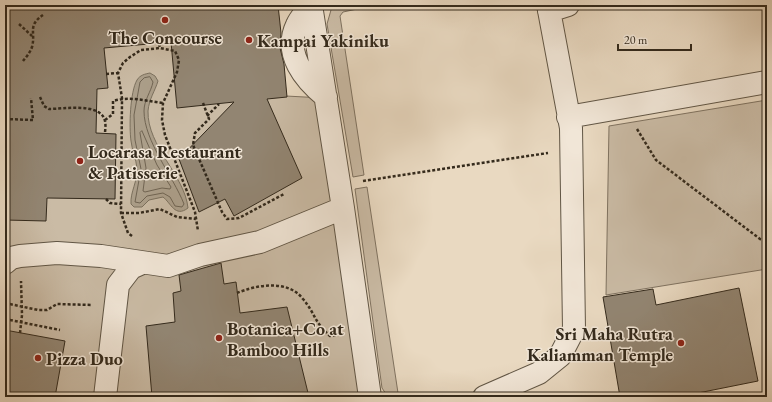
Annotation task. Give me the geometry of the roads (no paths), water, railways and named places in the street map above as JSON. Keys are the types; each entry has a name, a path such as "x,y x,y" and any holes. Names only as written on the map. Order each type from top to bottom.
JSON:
{"lane":[{"path":"311,5 340,185 370,397"},
{"path":"484,397 539,373 560,356 574,329 570,128 555,7"},
{"path":"568,117 767,82"},
{"path":"5,263 11,258 20,256 57,253 101,256 168,266 200,255 260,242 343,208"},
{"path":"101,256 113,272 118,285"},
{"path":"104,397 114,306 118,285 131,268 142,263"}],"water":[{"path":"150,73 155,76 158,81 148,111 149,124 159,149 180,184 185,196 188,208 184,211 176,210 163,197 149,200 142,207 134,207 131,204 137,173 130,135 131,101 138,78 144,74"}],"place":[{"name":"The Concourse","path":"165,20"},
{"name":"Kampai Yakiniku","path":"249,40"},
{"name":"Locarasa Restaurant & Patisserie","path":"80,161"},
{"name":"Botanica+Co at Bamboo Hills","path":"219,338"},
{"name":"Sri Maha Rutra Kaliamman Temple","path":"681,343"},
{"name":"Pizza Duo","path":"38,358"}]}
